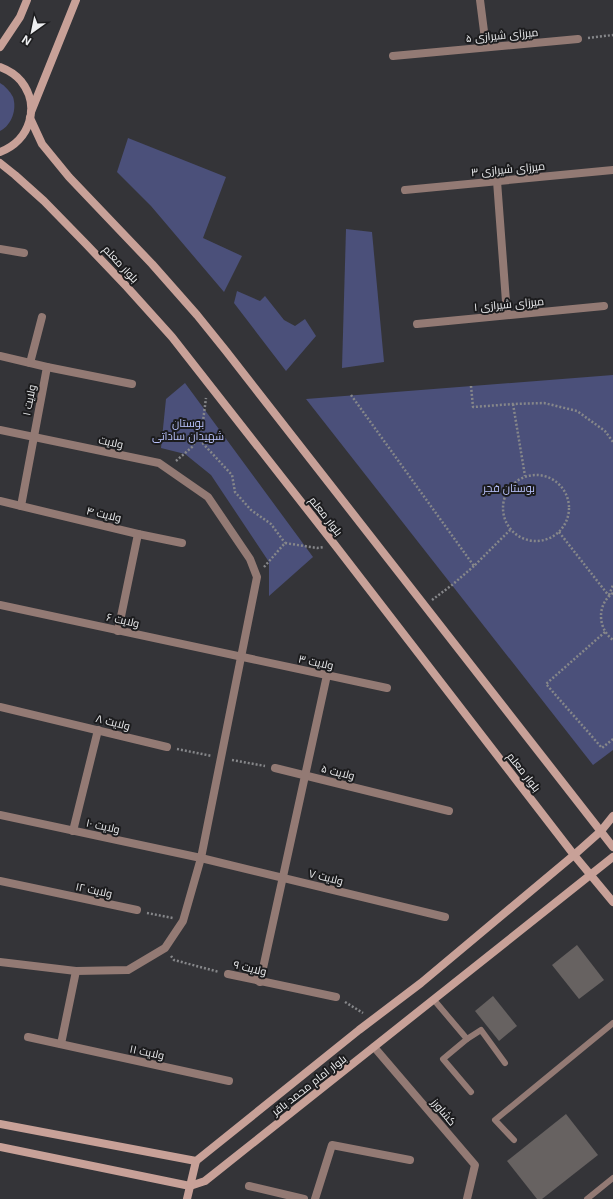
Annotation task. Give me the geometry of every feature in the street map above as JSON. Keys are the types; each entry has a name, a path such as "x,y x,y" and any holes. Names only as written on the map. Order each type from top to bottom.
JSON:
{"main road":[{"path":"0,47 20,17 27,0"},
{"path":"0,152 17,143 29,124 31,115 76,0"},
{"name":"بلوار معلم","path":"0,67 11,72 20,80 27,90 30,100 31,115 42,144 69,176 152,264 197,315 613,847"},
{"name":"بلوار معلم","path":"0,163 44,201 122,281 172,337 335,545 574,855 613,902"},
{"name":"بلوار امام محمد باقر","path":"196,1161 374,1019 421,984 574,855 600,831 613,816"},
{"name":"بلوار امام محمد باقر","path":"190,1186 205,1181 613,857"},
{"path":"0,1124 196,1161 187,1199"},
{"path":"0,1147 190,1186"}],"street":[{"path":"480,0 486,47"},
{"name":"میرزای شیرازی ۵","path":"393,56 578,39"},
{"name":"میرزای شیرازی ۳","path":"405,190 613,170"},
{"path":"497,181 508,315"},
{"path":"0,249 24,253"},
{"name":"میرزای شیرازی ۱","path":"418,324 604,306"},
{"path":"30,363 42,317"},
{"path":"0,356 132,384"},
{"name":"ولایت ۱","path":"33,437 47,367"},
{"name":"ولایت","path":"0,430 158,463 208,498 250,559 257,577"},
{"path":"21,506 33,437"},
{"name":"ولایت ۴","path":"0,501 182,543"},
{"path":"118,631 138,534"},
{"path":"0,962 76,971 128,970 165,948 183,921 201,858 257,577"},
{"name":"ولایت ۶","path":"0,606 241,657"},
{"name":"ولایت ۳","path":"241,657 387,688"},
{"path":"260,982 327,675"},
{"name":"ولایت ۸","path":"0,707 167,747"},
{"path":"73,831 98,730"},
{"name":"ولایت ۵","path":"275,768 449,811"},
{"name":"ولایت ۱۰","path":"0,815 201,858"},
{"name":"ولایت ۷","path":"201,858 445,917"},
{"name":"ولایت ۱۲","path":"0,881 137,910"},
{"path":"61,1044 76,971"},
{"name":"ولایت ۹","path":"228,974 336,997"},
{"name":"ولایت ۱۱","path":"28,1037 229,1081"},
{"name":"کشاورز","path":"374,1048 475,1165 467,1199"},
{"path":"315,1199 332,1145 410,1160"},
{"path":"249,1186 277,1196 304,1199"}],"lane":[{"path":"434,1000 467,1039"},
{"path":"514,1140 495,1120 613,1023"},
{"path":"471,1092 443,1059 467,1039 482,1030 505,1063"},
{"path":"587,1199 613,1178"}],"path":[{"path":"578,39 613,35"},
{"path":"165,468 178,460 192,447 202,429 208,382"},
{"path":"471,386 473,407 544,403 577,411 605,430 613,442"},
{"path":"351,395 474,566"},
{"path":"513,404 525,477"},
{"path":"197,437 232,475 235,492 252,510 271,524 284,543 317,548 335,545"},
{"path":"536,475 546,477 556,482 564,490 568,501 569,512 566,523 559,532 550,539 539,542 528,541 518,537 510,530 504,520 502,510 508,489 525,477 536,475"},
{"path":"424,605 452,585 474,566 510,530"},
{"path":"559,532 609,596"},
{"path":"257,577 284,543"},
{"path":"609,596 613,585"},
{"path":"613,593 603,604 601,613 601,623 605,632 613,640"},
{"path":"605,632 546,684 602,748 613,739"},
{"path":"167,747 275,768"},
{"path":"137,910 183,921"},
{"name":"ولایت ۹","path":"165,948 174,960 228,974"},
{"path":"336,997 374,1019"}],"green space":[{"path":"0,83 13,97 14,111 8,125 0,131"},
{"path":"128,138 226,177 203,238 242,256 224,292 151,206 117,172"},
{"path":"346,229 372,232 384,362 342,368"},
{"path":"237,291 260,301 265,296 284,320 295,326 305,319 316,336 286,371 234,303"},
{"name":"بوستان فجر","path":"613,375 613,750 593,765 306,399"},
{"name":"بوستان شهیدان ساداتی","path":"185,383 313,557 269,596 269,562 211,475 185,454 161,448 166,399"}],"building":[{"path":"577,945 604,980 579,999 552,965"},
{"path":"493,996 517,1026 499,1041 475,1011"},
{"path":"566,1114 598,1155 542,1199 537,1199 507,1161"}]}
